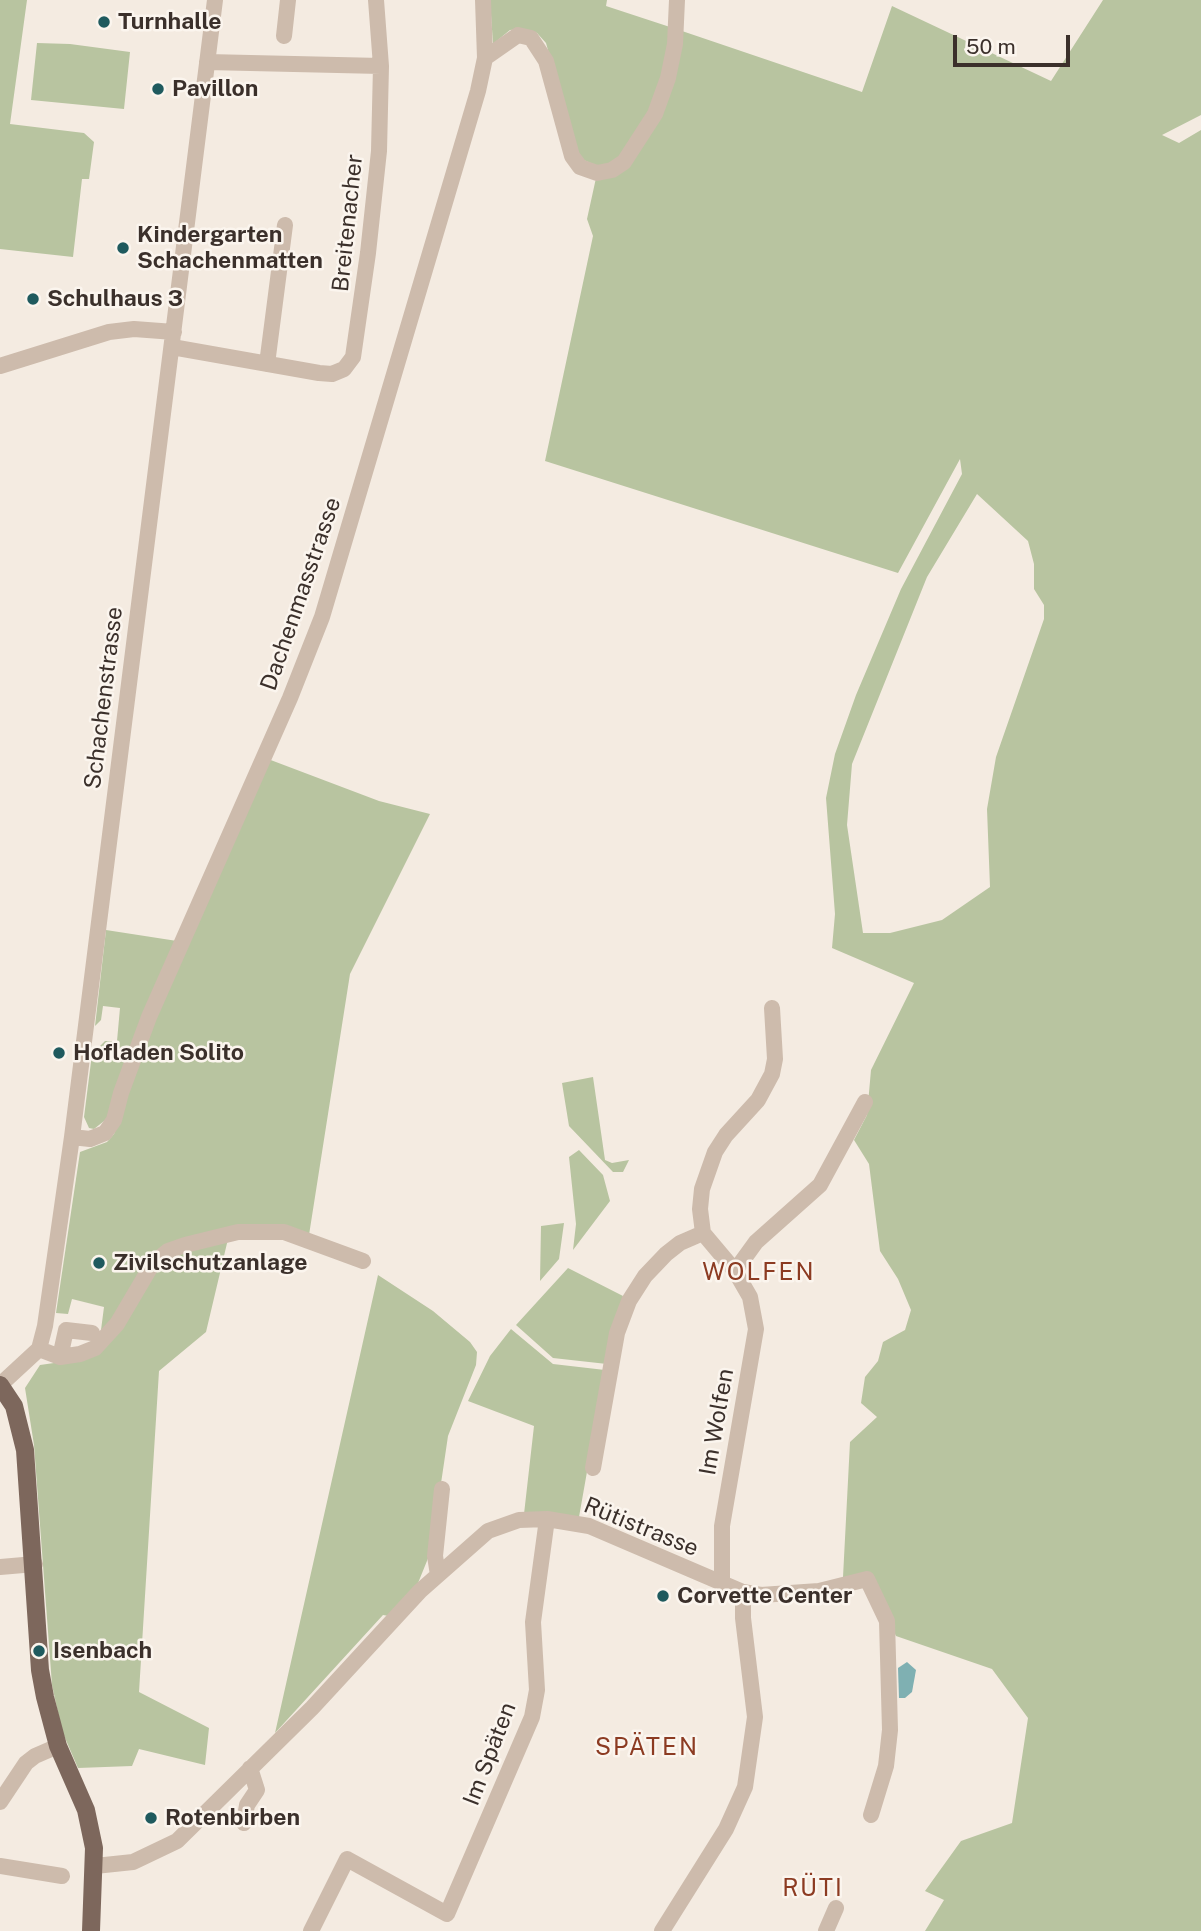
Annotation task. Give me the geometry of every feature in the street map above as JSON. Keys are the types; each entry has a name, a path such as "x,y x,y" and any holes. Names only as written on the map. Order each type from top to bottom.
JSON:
{"main road":[{"path":"0,1385 14,1406 22,1435 35,1564 40,1670 58,1746 86,1810 95,1866 91,1931"}],"street":[{"name":"Schachenstrasse","path":"38,1349 45,1326 72,1136 215,0"},
{"path":"284,36 288,0"},
{"name":"Breitenacher","path":"0,366 109,332 134,329 267,364 332,373 344,369 353,357 376,177 381,66 376,0"},
{"name":"Dachenmasstrasse","path":"72,1136 90,1139 105,1133 114,1120 149,1017 289,698 321,617 393,386 478,92 485,58 483,0"},
{"path":"485,58 518,35 531,38 546,61 572,156 580,167 597,173 612,170 624,162 655,114 668,78 675,44 677,0"},
{"path":"206,62 381,66"},
{"path":"267,364 285,225"},
{"path":"593,1468 617,1333 629,1301 645,1276 666,1254 680,1243 703,1233 700,1209 702,1189 715,1152 737,1121 758,1100 772,1074 775,1059 772,1008"},
{"path":"735,1271 756,1242 820,1185 865,1102"},
{"path":"0,1385 38,1349 60,1357 95,1348 110,1335 153,1263 168,1251 185,1245 238,1232 284,1232 363,1261"},
{"name":"Im Wolfen","path":"703,1233 735,1271 750,1297 756,1329 722,1526 722,1585"},
{"path":"60,1357 66,1330 92,1333"},
{"path":"439,1575 435,1556 442,1489"},
{"name":"Rütistrasse","path":"95,1866 132,1862 177,1841 250,1768 363,1663 439,1575 488,1531 519,1520 547,1519 589,1526 743,1592 761,1595 819,1591 867,1579 887,1621 890,1730 886,1766 871,1815"},
{"name":"Im Späten","path":"311,1931 347,1858 447,1914 532,1717 537,1690 534,1610 547,1519"},
{"path":"0,1567 35,1564"},
{"path":"666,1930 726,1829 745,1787 755,1717 743,1618 743,1592"},
{"path":"0,1802 26,1763 58,1746"},
{"path":"244,1823 247,1805 257,1790 250,1768"},
{"path":"0,1866 62,1876"},
{"path":"827,1931 836,1908"}],"green space":[{"path":"0,0 27,0 10,124 84,133 94,142 89,179 82,179 73,257 0,249"},
{"path":"490,0 607,0 606,6 673,28 658,95 620,158 600,167 581,159 576,151 546,43 537,33 524,29 510,30 493,44"},
{"path":"1103,0 1201,0 1201,115 1162,135 1179,143 1201,130 1201,1931 925,1931 944,1900 925,1891 961,1841 1012,1823 1028,1718 992,1669 896,1636 867,1579 843,1577 850,1442 877,1417 861,1403 865,1377 878,1361 883,1342 905,1330 911,1310 898,1279 880,1251 869,1164 854,1140 867,1115 871,1070 914,983 832,948 835,914 826,798 835,754 856,695 901,589 962,474 960,459 898,573 545,461 593,236 587,219 596,178 625,167 682,31 862,92 892,6 1051,81","holes":["977,494 1028,541 1034,564 1034,589 1044,605 1044,619 996,757 987,809 990,887 942,920 890,933 863,933 847,825 852,764 927,577"]},
{"path":"37,43 70,44 130,52 124,109 31,100"},
{"path":"268,759 379,801 430,814 350,974 309,1235 287,1228 162,1251 111,1326 101,1330 104,1307 72,1299 68,1314 56,1313 80,1152 107,1142 114,1134 148,1034"},
{"path":"106,930 177,941 109,1117 94,1129 89,1128 84,1117 92,1054 105,1041 117,1041 120,1008 103,1006 101,1020 95,1026"},
{"path":"593,1077 605,1160 612,1163 629,1160 623,1172 613,1172 569,1126 562,1083"},
{"path":"579,1150 603,1175 610,1201 573,1250 576,1224 569,1157"},
{"path":"564,1223 559,1259 540,1281 541,1226"},
{"path":"228,1239 206,1332 159,1371 139,1692 209,1728 205,1765 139,1749 132,1766 78,1768 62,1731 52,1685 34,1445 25,1388 40,1365 75,1360 139,1293 165,1259"},
{"path":"568,1268 623,1296 607,1364 553,1358 516,1325"},
{"path":"378,1275 433,1311 470,1342 477,1352 476,1365 448,1436 431,1551 416,1588 389,1616 383,1615 275,1733"},
{"path":"511,1329 553,1364 605,1370 579,1517 524,1514 534,1426 468,1401 490,1356"}],"water":[{"path":"907,1662 916,1670 912,1692 905,1698 899,1698 898,1668"}],"place":[{"name":"Turnhalle","path":"104,22"},
{"name":"Pavillon","path":"158,89"},
{"name":"Kindergarten Schachenmatten","path":"123,248"},
{"name":"Schulhaus 3","path":"33,299"},
{"name":"Hofladen Solito","path":"59,1053"},
{"name":"Zivilschutzanlage","path":"99,1263"},
{"name":"Corvette Center","path":"663,1596"},
{"name":"Isenbach","path":"39,1651"},
{"name":"Rotenbirben","path":"151,1818"}],"district":[{"name":"WOLFEN","path":"759,1273"},
{"name":"SPÄTEN","path":"647,1748"},
{"name":"RÜTI","path":"813,1889"}]}
